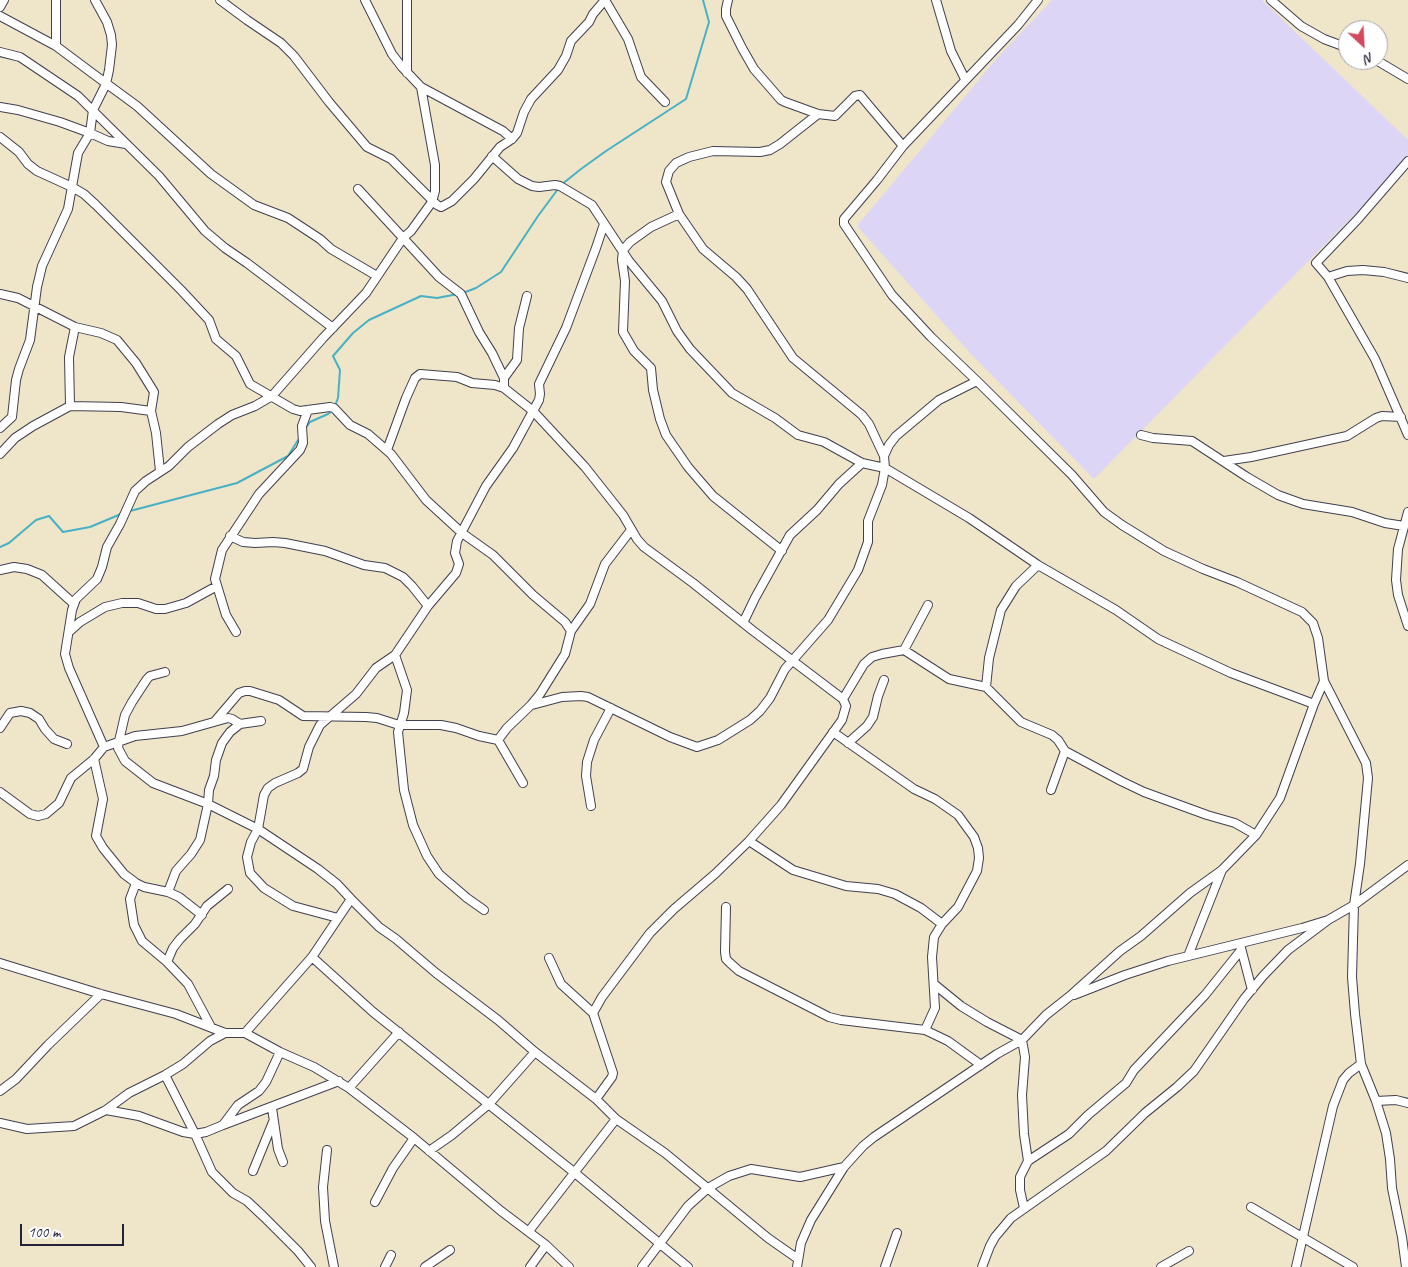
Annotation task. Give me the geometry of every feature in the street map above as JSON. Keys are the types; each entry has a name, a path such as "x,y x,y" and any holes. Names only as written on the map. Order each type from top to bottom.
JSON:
{"street":[{"path":"56,0 56,46"},
{"path":"0,428 12,417 19,369 30,340 37,287 42,266 64,220 78,153 90,133 94,110 106,84 111,57 111,35 107,22 95,0"},
{"path":"220,0 281,43 294,56 328,102 367,147 391,158 432,202 441,207 452,202 500,147 517,133 524,112 531,99 558,70 566,56 571,41 590,22 593,14 605,0 628,39 641,77 665,102"},
{"path":"365,0 392,54 407,73 421,86 503,131 512,139"},
{"path":"407,0 407,73"},
{"path":"728,0 726,9 728,21 754,69 785,102 818,114 835,116 855,96 860,95 904,146"},
{"path":"936,0 951,50 965,79"},
{"path":"1038,0 1018,25 965,79 904,146 844,218 844,224 892,294 931,337 1072,475 1104,512 1122,526 1182,560 1237,582 1302,612 1312,622 1318,638 1324,681 1366,763 1368,778 1360,864 1354,904 1352,976 1361,1064 1386,1133 1392,1188 1406,1267"},
{"path":"1271,0 1301,26 1338,44"},
{"path":"0,16 56,46 137,106 210,174 254,205 288,218 332,249 377,276"},
{"path":"0,52 20,57 78,96 158,176 205,231 332,328"},
{"path":"1388,67 1408,79"},
{"path":"104,747 69,668 66,654 74,604 81,594 97,579 107,547 135,491 218,424 232,415 255,406 272,396 332,328 366,293 403,238 417,224 432,202 435,191 436,165 421,86"},
{"path":"0,107 27,113 90,133 108,141 126,144"},
{"path":"531,705 562,697 588,697 670,737 701,747 739,727 760,711 770,698 785,669 828,620 858,570 868,542 868,521 878,497 885,468 884,456 869,424 862,415 794,358 747,289 703,249 679,214 666,182 669,171 676,163 689,157 713,151 751,152 770,150 818,114"},
{"path":"0,137 19,152 28,164 37,171 72,187 84,194 96,205 209,320 218,342 236,356 250,384 293,409 334,408 344,420 368,434 387,450 422,495 462,533 493,555 532,595 565,622 571,630"},
{"path":"492,156 518,179 532,186 560,186 589,202 629,261 662,301 677,331 690,349 732,393 775,418 798,435 824,442 862,463 885,468 969,518 1038,565 1116,610 1158,639 1253,683 1314,704"},
{"path":"1408,161 1358,219 1316,263 1328,277 1375,359 1408,435"},
{"path":"358,189 439,277 460,294 504,378 504,388"},
{"path":"679,214 651,227 634,238 623,250 622,260 625,280 623,332 634,351 651,368 653,390 666,435 688,467 713,496 782,551"},
{"path":"338,918 293,906 264,888 250,873 247,857 258,829 264,795 268,788 303,769 309,747 320,725 356,694 376,668 395,655 428,606 456,573 459,564 454,548 486,486 513,448 533,411 540,394 539,384 566,328 604,224"},
{"path":"1328,277 1347,271 1364,270 1384,272 1408,278"},
{"path":"0,294 18,298 75,327 101,333 117,340 136,363 154,392 152,411 160,471"},
{"path":"504,378 517,360 519,328 527,296"},
{"path":"70,406 69,357 75,327"},
{"path":"387,450 406,398 415,378 420,374 457,377 504,388 533,411 585,466 623,515 631,530 644,547 843,699 846,706 846,712 834,732 781,805 749,842 650,933 602,997 593,1013"},
{"path":"884,456 896,436 939,400 977,381"},
{"path":"0,454 15,438 70,406 121,407 152,411"},
{"path":"236,632 226,615 215,576 222,550 259,494 300,450 303,443 302,426 308,410"},
{"path":"1224,461 1251,458 1347,436 1382,416 1401,417"},
{"path":"1141,435 1165,440 1192,441 1278,495 1303,504 1352,512 1385,523 1404,526"},
{"path":"743,623 790,535 817,510 838,484 862,463"},
{"path":"1408,512 1398,549 1396,580 1398,595 1408,626"},
{"path":"498,740 507,728 531,705 565,654 571,630 592,599 605,564 631,530"},
{"path":"230,536 243,542 285,543 325,551 364,565 385,568 403,577 428,606"},
{"path":"986,687 989,658 1000,610 1016,586 1038,565"},
{"path":"0,570 14,567 27,569 42,575 74,604"},
{"path":"70,630 105,607 122,603 138,603 156,609 165,609 186,603 217,586"},
{"path":"904,650 928,605"},
{"path":"843,699 864,664 882,654 904,650 950,679 986,687 1021,722 1052,735 1065,750 1121,781 1144,792 1207,816 1235,823 1256,834"},
{"path":"395,655 407,690 404,713 398,732 401,771 408,809 428,856 439,874 484,910"},
{"path":"166,672 150,676 125,716 119,741 121,756 125,761 140,775 154,783 208,804 258,829 318,868 337,884 380,927 498,1020 596,1100 616,1119 665,1153 797,1263 801,1243 811,1220 844,1167 874,1137 981,1065 1022,1040 1046,1015 1120,951 1141,936 1190,893 1222,870 1256,834 1280,798 1324,681"},
{"path":"848,742 868,726 873,717 884,680"},
{"path":"215,721 231,701 245,690 279,700 303,716 330,718 366,717 378,718 399,725 441,725 456,728 478,736 498,740 523,783"},
{"path":"591,806 586,776 586,762 594,740 611,708"},
{"path":"0,728 10,714 30,713 39,719 44,729 54,739 67,744"},
{"path":"0,792 30,814 38,816 46,814 59,803 71,778 94,759 104,747 144,734 182,731 228,718 240,724"},
{"path":"168,892 176,871 200,840 218,750 226,736 240,724 261,721"},
{"path":"834,732 914,789 935,799 958,815 974,838 978,848 977,871 958,907 942,924 934,937 932,946 935,1008 925,1030"},
{"path":"1051,790 1065,750"},
{"path":"94,759 103,799 96,836 117,866 136,883 180,897 202,915"},
{"path":"749,842 793,870 846,886 878,889 895,894 921,908 942,924"},
{"path":"982,1267 995,1236 1011,1218 1106,1150 1145,1113 1177,1087 1202,1061 1252,990 1288,950 1408,865"},
{"path":"1188,956 1222,870"},
{"path":"136,883 130,899 130,911 138,935 149,948 167,962 188,984 211,1027"},
{"path":"167,962 172,948 202,915 207,906 228,889"},
{"path":"245,1033 312,957 351,898"},
{"path":"726,907 725,952 730,964 739,971 829,1017 925,1030 948,1041 981,1065"},
{"path":"1070,996 1125,975 1188,956 1240,947 1328,920"},
{"path":"1240,947 1252,990"},
{"path":"1024,1208 1020,1190 1020,1177 1028,1161 1070,1134 1088,1115 1126,1083 1134,1070 1205,995 1240,947"},
{"path":"312,957 374,1012 575,1173 688,1267"},
{"path":"549,958 561,984 593,1013 613,1073 596,1100"},
{"path":"0,963 101,994 176,1014 225,1032 245,1033 280,1052 314,1067 349,1088 414,1138 501,1211 546,1245 569,1267"},
{"path":"934,984 961,1006 1022,1040"},
{"path":"0,1091 16,1079 101,994"},
{"path":"0,1123 19,1129 74,1126 106,1110 129,1093 183,1064 210,1041 225,1032"},
{"path":"349,1088 399,1032"},
{"path":"1022,1040 1025,1058 1022,1095 1024,1134 1028,1161"},
{"path":"223,1125 238,1105 259,1091 266,1082 280,1052"},
{"path":"429,1151 452,1135 489,1104 535,1052"},
{"path":"1296,1267 1333,1106 1343,1080 1361,1064"},
{"path":"165,1075 212,1172 233,1193 264,1217 311,1267"},
{"path":"106,1110 139,1116 183,1132 195,1134 206,1132 272,1108 339,1081"},
{"path":"1376,1101 1396,1100 1408,1103"},
{"path":"272,1108 278,1149 283,1162"},
{"path":"529,1231 616,1119"},
{"path":"253,1171 274,1121"},
{"path":"375,1202 393,1168 414,1138"},
{"path":"327,1150 323,1187 325,1221 334,1267"},
{"path":"642,1267 688,1206 708,1188 729,1176 751,1169 800,1178 844,1167"},
{"path":"1251,1207 1302,1239 1353,1267"},
{"path":"885,1267 897,1233"},
{"path":"530,1267 546,1245"},
{"path":"425,1267 450,1250"},
{"path":"1162,1267 1189,1251"},
{"path":"385,1267 391,1255"}],"shaded area":[{"path":"1052,0 1262,0 1408,140 1408,160 1094,479 970,353 857,226 998,57"}],"waterway":[{"path":"561,185 606,151 686,99 709,22 703,0"},
{"path":"463,293 476,288 501,272 558,189"},
{"path":"335,406 338,398 340,370 333,356 353,333 369,320 421,296 437,298 458,294"},
{"path":"305,429 310,422 333,410"},
{"path":"130,511 237,483 288,456 300,437"},
{"path":"0,547 9,543 36,520 49,516 63,532 90,527 121,514"}]}
